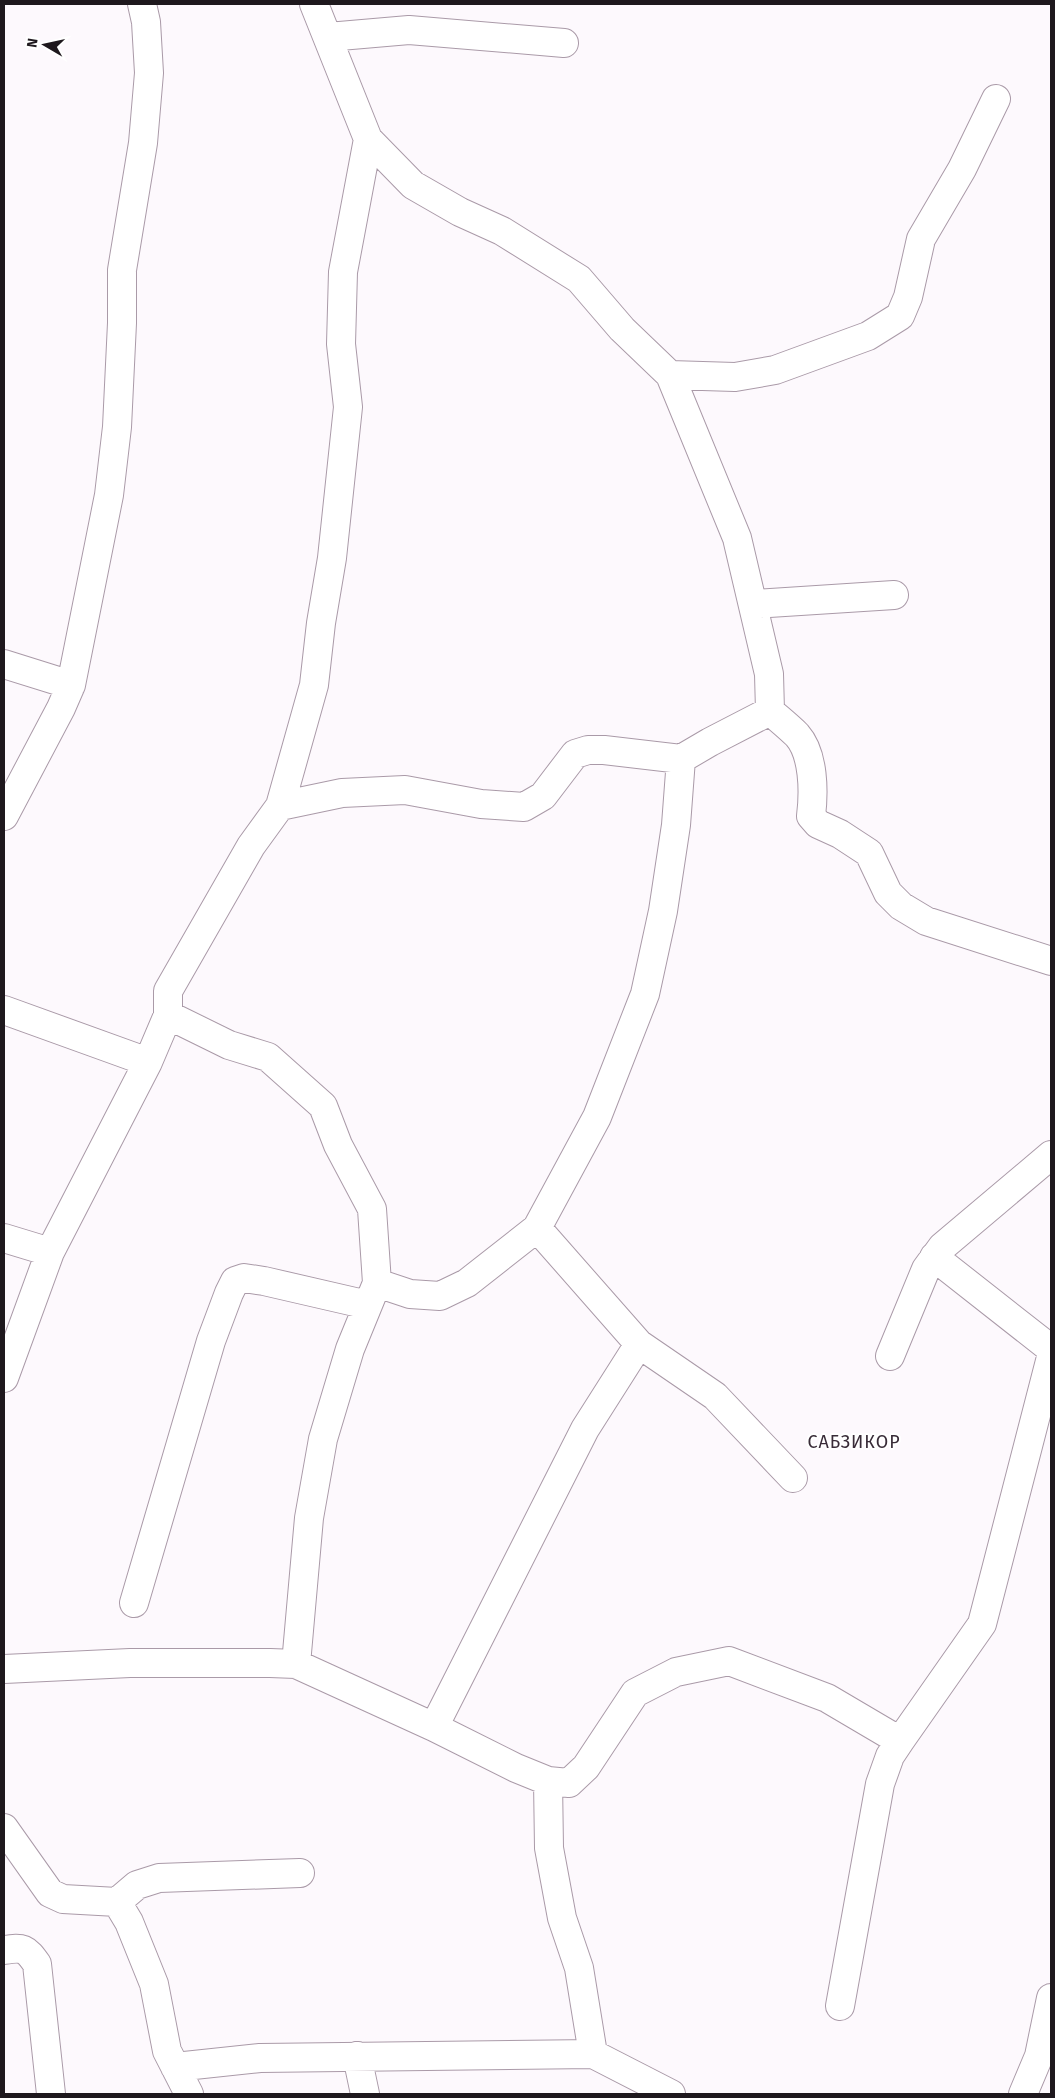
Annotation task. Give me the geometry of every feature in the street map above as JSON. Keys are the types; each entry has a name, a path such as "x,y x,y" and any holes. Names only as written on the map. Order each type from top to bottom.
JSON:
{"street":[{"path":"4,816 61,708 71,685 109,495 117,427 122,323 122,270 143,143 149,72 146,22 142,4"},
{"path":"314,4 368,139 413,185 460,212 502,231 579,279 622,328 670,375 737,538 769,674 770,711 798,737 806,755 812,775 813,798 811,816 818,824 840,834 869,853 888,894 901,906 926,920 1051,961"},
{"path":"328,37 408,30 564,43"},
{"path":"670,375 735,377 775,370 868,336 900,316 908,297 922,239 962,169 996,99"},
{"path":"4,1378 50,1252 148,1062 168,1016 168,991 251,846 280,806 314,685 321,623 332,558 348,407 341,344 343,272 368,139"},
{"path":"753,604 894,595"},
{"path":"4,664 71,685"},
{"path":"280,806 342,793 405,790 481,804 524,807 543,796 575,754 588,750 604,750 681,759 770,711"},
{"path":"134,1602 211,1341 235,1281 244,1278 373,1294 440,1296 466,1283 537,1228 597,1118 645,994 663,911 676,825 681,759"},
{"path":"4,1010 148,1062"},
{"path":"168,1016 229,1045 268,1057 323,1106 338,1145 372,1209 373,1294 350,1349 323,1439 309,1518 296,1664"},
{"path":"890,1356 926,1269 942,1247 1051,1155"},
{"path":"537,1228 639,1344 715,1396 793,1478"},
{"path":"4,1238 50,1252"},
{"path":"934,1258 1051,1349"},
{"path":"434,1727 585,1429 639,1344"},
{"path":"840,2006 880,1784 890,1756 982,1624 1051,1357"},
{"path":"4,1669 130,1663 296,1664 434,1727 516,1768 548,1781 569,1783 586,1767 636,1693 676,1672 729,1661 827,1698 900,1741"},
{"path":"548,1781 548,1848 562,1918 579,1968 593,2054"},
{"path":"4,1828 50,1893 63,1899 117,1902 136,1885 159,1878 300,1873"},
{"path":"117,1902 130,1922 154,1984 167,2051 189,2094"},
{"path":"4,1950 18,1948 28,1951 37,1964 51,2094"},
{"path":"1023,2094 1038,2056 1051,1998"},
{"path":"175,2067 260,2058 593,2054 671,2094"},
{"path":"357,2056 365,2094"}],"district":[{"name":"САБЗИКОР","path":"854,1442"}]}
